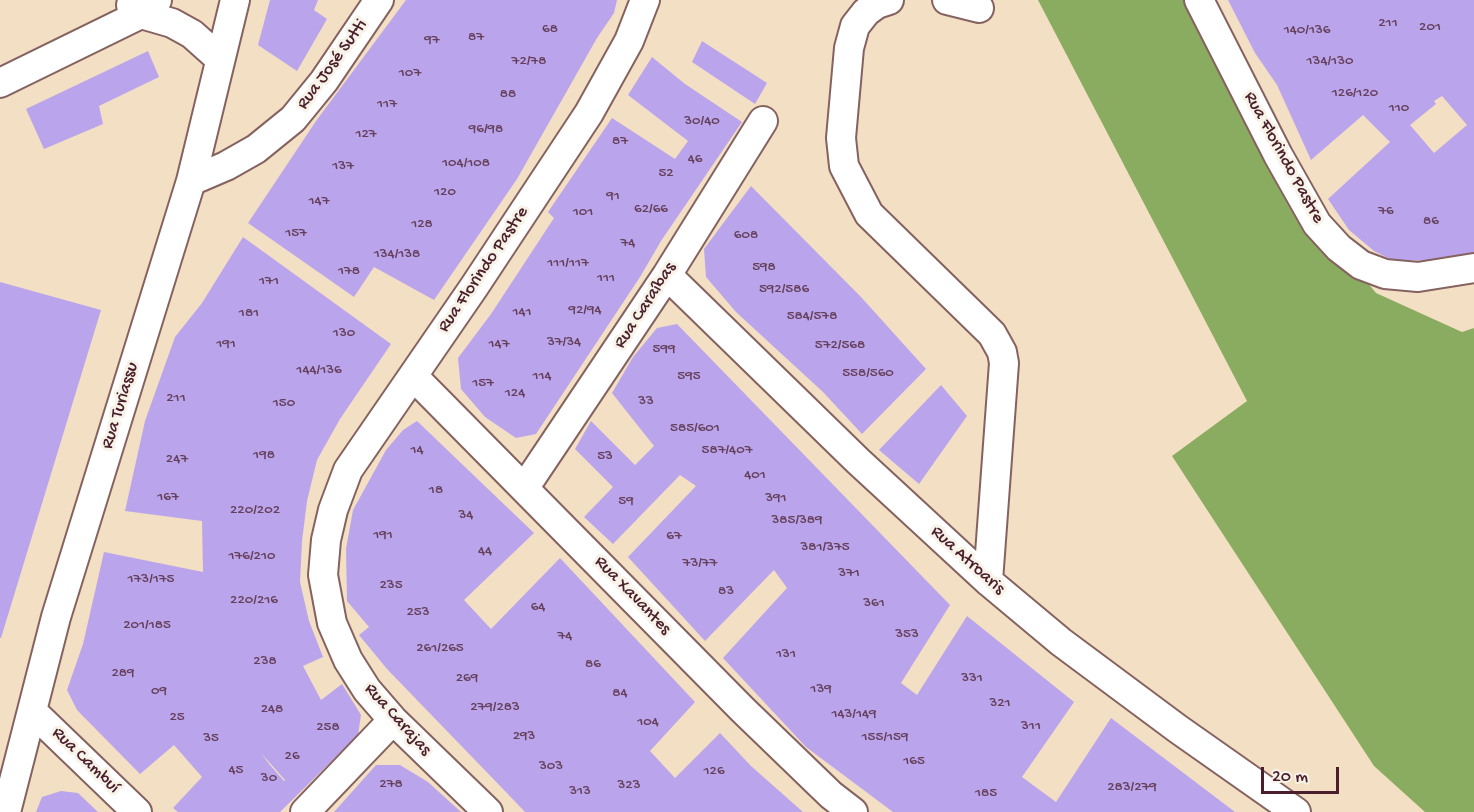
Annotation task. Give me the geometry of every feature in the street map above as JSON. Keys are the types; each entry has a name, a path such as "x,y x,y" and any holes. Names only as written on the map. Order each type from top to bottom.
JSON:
{"street":[{"name":"Rua Turiassu","path":"6,812 56,617 191,181 236,0"},
{"name":"Rua José Sutti","path":"191,181 226,166 256,149 292,119 324,81 379,0"},
{"name":"Rua Florindo Pastre","path":"326,540 333,510 348,470 589,113 629,41 645,0"},
{"path":"889,0 877,4 866,12 855,26 849,48 841,138 844,166 868,214 992,334 1002,352 1004,363 988,581"},
{"path":"947,0 979,8"},
{"name":"Rua Florindo Pastre","path":"1199,0 1278,155 1317,224 1339,248 1361,265 1385,274 1418,277 1474,268"},
{"path":"0,83 141,4 192,34 220,58"},
{"name":"Rua Caraíbas","path":"525,487 667,275 763,121"},
{"name":"Rua Atroaris","path":"667,275 858,461 988,581 1079,656 1296,812"},
{"name":"Rua Xavantes","path":"413,376 743,710 831,795 853,812"},
{"name":"Rua Carajas","path":"326,540 324,575 332,623 361,680 393,720 488,812"},
{"name":"Rua Cambuí","path":"32,711 137,812"},
{"path":"304,812 393,720"}],"green space":[{"path":"1038,0 1211,0 1339,248 1376,293 1462,332 1474,328 1474,812 1425,812 1374,766 1172,456 1247,401"}],"building":[{"path":"270,0 318,0 314,10 327,19 297,71 258,45"},
{"path":"406,0 617,0 614,13 597,38 517,179 434,300 374,267 354,297 248,223 316,121"},
{"path":"1228,0 1474,0 1474,253 1444,261 1392,260 1374,251 1349,230 1328,199 1390,142 1363,115 1311,160 1277,85 1255,53","holes":["1442,96 1467,125 1434,153 1410,125 1436,104 1434,101"]},
{"path":"702,41 767,83 755,104 692,62"},
{"path":"148,51 159,77 99,106 103,124 44,149 26,109"},
{"path":"652,57 685,84 742,122 661,241 640,277 536,434 516,438 485,417 461,389 458,358 491,314 554,218 548,212 612,118 675,159 688,141 628,95"},
{"path":"751,186 861,297 926,369 862,434 823,392 736,312 706,277 704,249"},
{"path":"243,237 391,344 340,419 317,460 307,501 302,541 300,582 309,621 323,657 303,666 321,700 342,684 361,715 358,735 280,812 178,812 173,808 202,777 174,745 140,774 77,710 67,690 83,644 104,552 203,572 202,521 125,511 145,421 175,337 202,303","holes":["261,753 285,780 284,781"]},
{"path":"0,282 101,310 1,638 0,638"},
{"path":"677,324 950,605 901,683 917,695 967,616 1074,702 1022,777 1056,802 1111,718 1235,812 893,812 806,747 723,658 787,588 774,570 705,641 628,557 696,486 680,475 613,544 584,517 613,487 575,449 591,421 635,465 654,446 612,393 633,357 657,328"},
{"path":"941,385 967,416 919,484 879,450"},
{"path":"417,421 534,533 464,600 491,629 560,558 695,702 650,751 675,778 720,733 751,766 803,812 525,812 387,669 359,635 369,627 347,601 346,549 353,510 386,450 403,430"},
{"path":"376,765 400,765 428,782 461,812 334,812"},
{"path":"61,791 78,793 98,812 36,812 42,797"}]}
